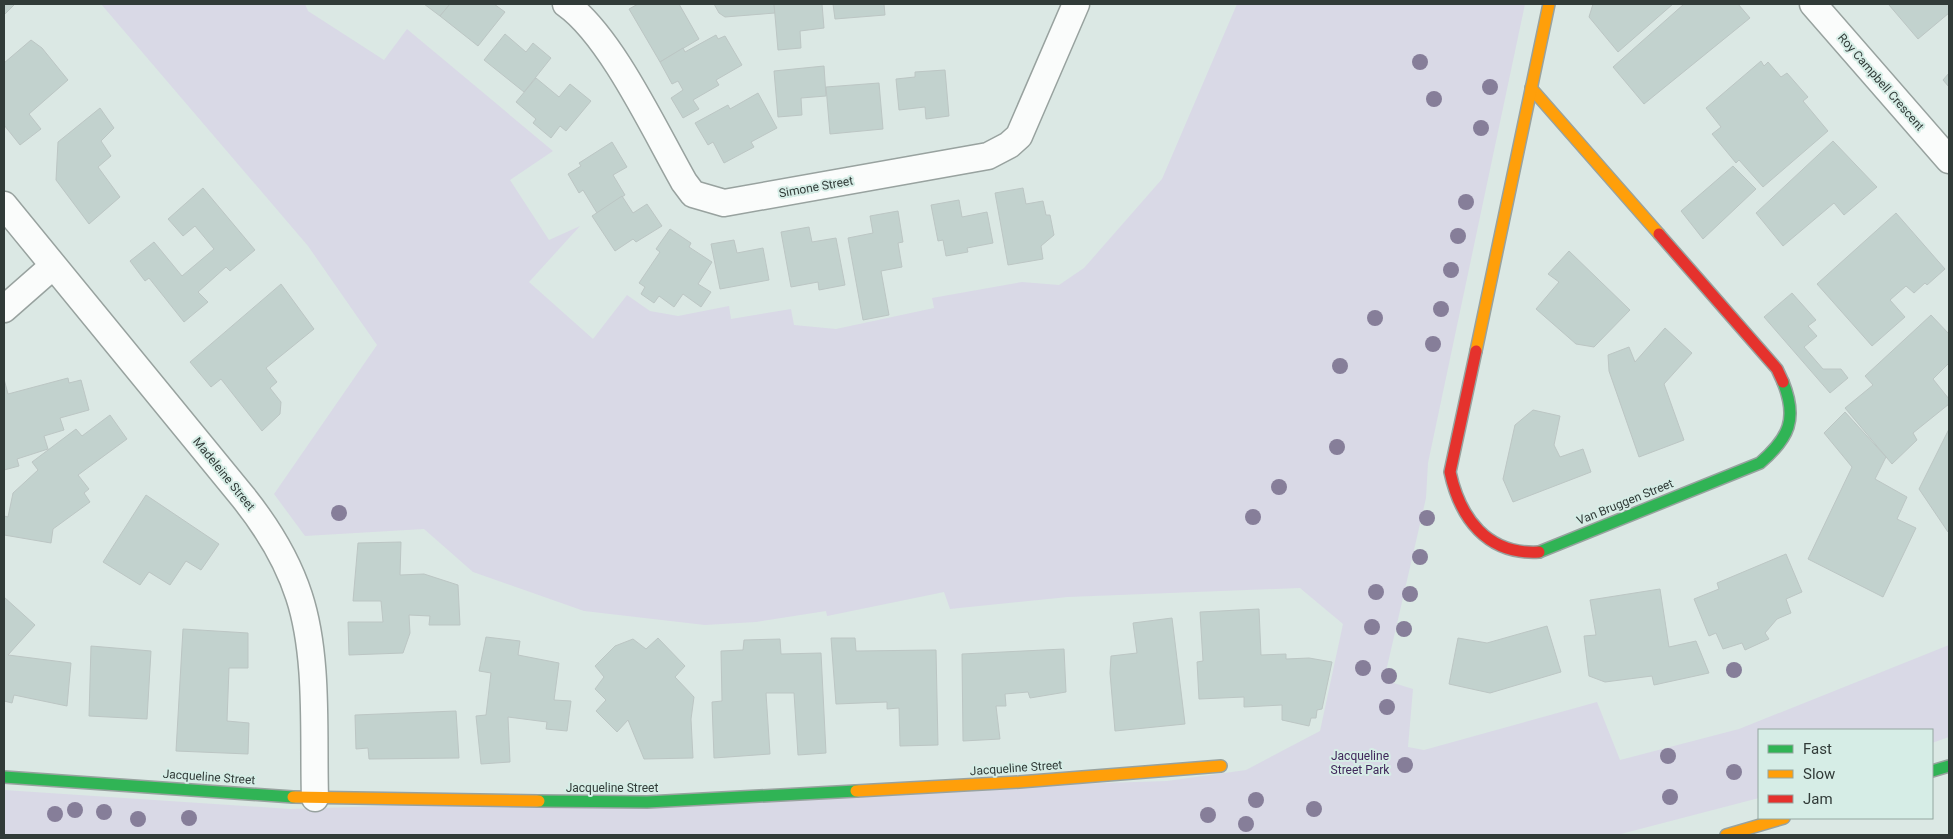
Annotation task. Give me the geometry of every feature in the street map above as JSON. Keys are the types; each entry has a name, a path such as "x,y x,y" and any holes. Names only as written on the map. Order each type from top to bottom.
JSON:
{"main road":[{"name":"Van Bruggen Street","path":"1531,88 1777,368 1786,387 1792,415 1787,436 1775,452 1760,463 1538,552 1519,552 1488,539 1467,519 1458,505 1450,472 1531,88 1549,4"},
{"name":"Jacqueline Street","path":"4,777 315,798 647,802 1019,782 1221,766"},
{"path":"1933,771 1949,766"},
{"path":"1726,835 1781,819"}],"street":[{"name":"Simone Street","path":"578,7 618,66 684,182 693,194 707,200 724,203 988,156 998,152 1019,136 1076,4"},
{"name":"Roy Campbell Crescent","path":"1813,4 1949,160"},
{"name":"Madeleine Street","path":"4,205 261,520 289,570 299,596 311,651 315,798"},
{"path":"4,309 53,266"}],"green space":[{"name":"Jacqueline Street Park","path":"101,4 305,4 308,11 384,60 407,29 553,151 510,180 549,240 580,226 529,282 593,339 627,295 650,311 678,316 729,306 731,319 791,309 794,325 836,329 934,308 932,298 1022,282 1059,285 1084,268 1162,179 1237,4 1525,4 1428,463 1426,498 1384,680 1413,689 1408,747 1424,750 1597,702 1620,760 1739,729 1949,645 1949,737 1933,743 1933,729 1758,729 1758,798 1617,835 4,835 4,790 290,809 1167,781 1246,770 1320,731 1343,624 1300,588 1068,597 950,609 944,592 827,616 826,611 756,622 705,625 584,611 473,572 424,529 305,536 274,494 377,345 308,246"}],"building":[{"path":"4,4 15,4 4,15"},
{"path":"424,4 450,4 440,16"},
{"path":"450,4 494,4 505,12 478,46 440,16"},
{"path":"638,4 679,4 699,39 660,62 629,9"},
{"path":"714,4 774,4 775,13 725,17 719,13"},
{"path":"774,4 822,4 824,28 800,31 801,48 778,50"},
{"path":"833,4 884,4 885,15 835,19"},
{"path":"1593,4 1673,4 1618,52 1589,17"},
{"path":"1684,4 1738,4 1750,18 1644,104 1613,67"},
{"path":"1890,4 1949,4 1949,13 1918,39"},
{"path":"505,34 526,52 533,43 551,58 524,92 484,60"},
{"path":"716,35 718,39 725,36 742,65 716,80 719,85 693,100 699,109 683,118 671,98 683,90 678,81 672,84 660,62 683,48 685,52"},
{"path":"31,40 42,48 68,80 29,114 41,129 20,145 4,125 4,63"},
{"path":"1761,61 1764,66 1768,62 1781,77 1787,73 1808,97 1803,101 1828,131 1763,187 1739,160 1736,163 1712,134 1721,127 1706,108"},
{"path":"824,66 826,96 801,98 802,115 778,117 774,71"},
{"path":"945,70 949,116 926,119 925,107 899,110 896,79 915,77 915,72"},
{"path":"1949,73 1949,87 1943,80"},
{"path":"536,78 559,97 570,84 591,101 566,131 560,126 551,138 533,123 536,119 516,102"},
{"path":"879,83 883,129 830,134 826,87"},
{"path":"758,93 777,128 751,142 754,147 724,163 713,142 708,145 695,123 728,105 730,109"},
{"path":"100,108 114,128 101,141 111,156 98,167 120,197 89,224 56,180 58,142"},
{"path":"1833,141 1877,187 1844,215 1834,203 1783,246 1756,213"},
{"path":"612,142 627,167 613,175 625,195 597,213 583,190 579,193 568,174 581,166 579,163"},
{"path":"1733,166 1756,189 1703,239 1681,211"},
{"path":"203,188 255,250 230,271 226,267 198,292 208,302 184,322 149,278 145,281 130,261 154,242 182,276 214,249 195,226 183,236 168,219"},
{"path":"1023,188 1026,204 1043,201 1046,215 1050,215 1054,235 1041,246 1043,259 1008,265 995,193"},
{"path":"622,196 633,213 647,204 662,226 636,242 633,239 615,251 592,216"},
{"path":"959,200 962,217 987,212 993,243 967,248 968,252 946,256 943,240 938,241 931,205"},
{"path":"898,211 903,242 898,243 902,267 881,271 889,315 863,320 848,238 873,233 870,216"},
{"path":"1896,213 1945,269 1927,285 1925,283 1914,293 1906,286 1890,300 1905,317 1872,346 1817,284"},
{"path":"809,227 812,242 836,238 845,285 819,290 818,282 791,287 781,232"},
{"path":"670,229 691,243 689,247 712,262 698,284 711,292 701,307 683,294 674,307 659,296 654,303 641,294 645,287 639,283 660,252 656,249"},
{"path":"734,240 737,253 763,248 769,280 720,289 711,244"},
{"path":"1569,251 1630,310 1594,347 1576,344 1536,309 1559,282 1548,274"},
{"path":"281,284 314,329 266,368 277,382 270,388 281,402 280,414 262,431 221,379 211,387 190,362"},
{"path":"1792,293 1816,320 1808,326 1817,336 1804,347 1823,369 1841,369 1848,378 1830,393 1764,317"},
{"path":"1931,315 1949,334 1949,363 1933,379 1949,399 1949,404 1913,433 1917,440 1892,464 1845,408 1873,385 1865,376"},
{"path":"1665,328 1692,353 1664,384 1684,440 1639,457 1609,371 1608,355 1629,347 1635,362"},
{"path":"68,378 69,383 81,380 89,410 60,418 64,430 44,436 48,449 17,459 19,466 4,470 4,379 8,394"},
{"path":"1533,410 1560,416 1554,445 1560,457 1583,449 1591,472 1513,502 1503,479 1515,425"},
{"path":"1845,412 1886,457 1875,479 1907,497 1897,519 1916,528 1883,597 1808,559 1852,467 1824,433"},
{"path":"110,415 127,439 78,475 89,489 84,493 90,502 53,529 51,543 4,535 4,516 8,517 13,493 38,470 32,462 76,429 82,436"},
{"path":"1949,429 1949,530 1948,532 1919,489"},
{"path":"146,495 219,544 201,570 186,561 170,585 149,572 140,585 103,562"},
{"path":"401,542 400,575 424,574 458,585 460,625 429,625 430,616 409,615 410,633 403,653 349,655 348,622 383,622 381,601 353,601 358,543"},
{"path":"1786,554 1802,592 1786,599 1791,613 1777,619 1765,633 1769,639 1745,650 1742,643 1723,649 1716,633 1709,636 1694,599 1719,589 1717,583"},
{"path":"1660,589 1669,647 1696,641 1709,673 1654,685 1652,676 1605,682 1589,676 1584,636 1596,635 1590,600"},
{"path":"4,597 35,625 8,655 71,663 67,706 14,695 12,703 4,701"},
{"path":"1259,609 1261,655 1286,654 1286,659 1309,658 1332,662 1322,709 1317,710 1316,718 1311,718 1309,726 1282,720 1282,705 1244,707 1244,697 1199,699 1197,662 1203,661 1200,612"},
{"path":"1172,618 1185,724 1115,731 1110,673 1111,656 1137,653 1133,623"},
{"path":"1547,626 1561,672 1490,693 1449,684 1458,638 1487,643"},
{"path":"183,629 248,633 248,668 229,668 227,721 249,723 248,754 176,751"},
{"path":"486,637 520,641 518,655 559,663 554,700 571,701 567,731 546,729 547,722 508,717 510,762 481,764 476,716 486,715 491,673 479,671"},
{"path":"658,638 685,666 675,677 694,697 691,719 693,758 644,759 628,720 617,732 596,711 606,700 595,689 604,677 595,666 615,646 633,639 646,649"},
{"path":"831,638 855,638 856,651 936,650 938,745 900,746 899,708 887,709 887,702 836,704"},
{"path":"780,639 781,654 821,653 826,753 798,755 794,693 766,693 770,754 714,758 712,702 722,701 721,651 743,650 744,640"},
{"path":"91,646 151,651 147,719 89,716"},
{"path":"1064,649 1066,692 1030,698 1028,692 1005,694 1006,706 996,706 1000,739 963,741 962,654"},
{"path":"456,711 459,758 369,759 368,748 356,749 355,715"}],"traffic: fast":[{"path":"1539,552 1760,463 1778,445 1788,427 1790,407 1783,382"},
{"path":"1933,771 1949,766"},
{"path":"4,777 293,797"},
{"path":"539,801 647,802 856,791"}],"traffic: slow":[{"path":"1476,351 1549,4"},
{"path":"1531,88 1659,234"},
{"path":"856,791 1019,782 1221,766"},
{"path":"293,797 539,801"},
{"path":"1726,835 1781,819"}],"traffic: jam":[{"path":"1659,234 1777,369 1783,382"},
{"path":"1476,351 1450,472 1455,489 1469,518 1491,540 1505,547 1521,551 1539,552"}]}
